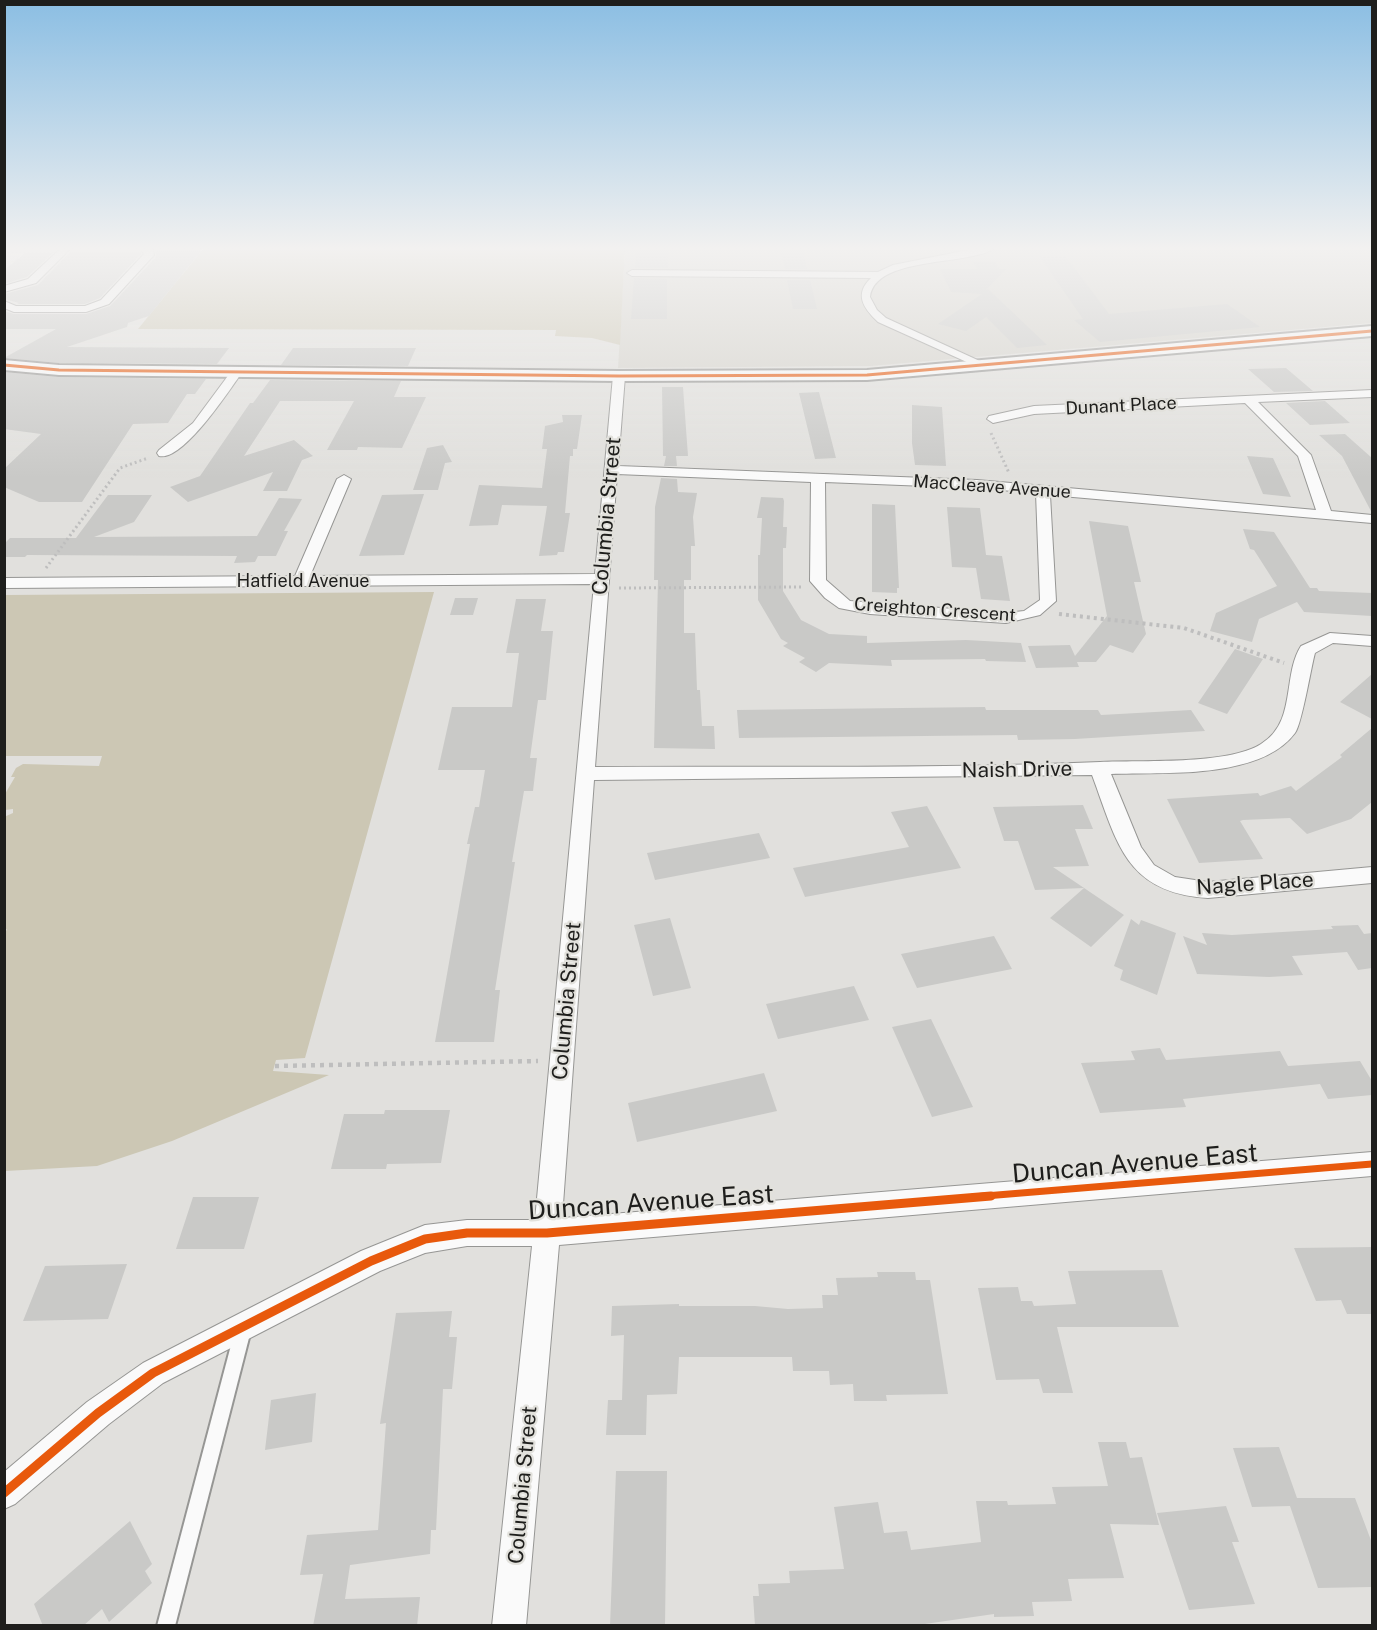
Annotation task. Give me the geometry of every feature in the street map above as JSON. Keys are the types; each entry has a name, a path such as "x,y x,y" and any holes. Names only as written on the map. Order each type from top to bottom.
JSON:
{"street":[{"path":"893,325 980,365"},
{"path":"4,365 59,370 619,376 867,375 1372,331"},
{"path":"165,453 197,426 237,371"},
{"name":"Columbia Street","path":"509,1626 547,1233 619,376"},
{"name":"Dunant Place","path":"993,419 1034,410 1372,393"},
{"path":"1249,400 1304,455 1325,515"},
{"name":"MacCleave Avenue","path":"611,470 1016,487 1372,519"},
{"name":"Creighton Crescent","path":"818,478 819,581 845,605 870,609 1006,618 1027,616 1037,611 1048,600 1043,490"},
{"path":"300,582 344,479"},
{"name":"Hatfield Avenue","path":"4,583 300,582 601,585"},
{"name":"Naish Drive","path":"585,774 1099,768 1204,764 1234,760 1267,749 1288,730 1307,650 1330,638 1372,641"},
{"name":"Nagle Place","path":"1099,768 1134,853 1146,869 1165,882 1187,889 1208,890 1372,875"},
{"name":"Duncan Avenue East","path":"4,1493 98,1413 153,1373 371,1261 425,1239 467,1233 547,1233 1372,1164"}],"lane":[{"path":"166,1626 244,1327"}],"path":[{"path":"993,419 991,433 1016,487"},
{"path":"35,583 120,468 165,453"},
{"path":"601,585 617,588 824,587"},
{"path":"1037,611 1184,628 1301,669"},
{"path":"275,1066 562,1060"}],"shaded area":[{"path":"141,325 621,325 620,345 592,338 555,336 556,330 138,329"},
{"path":"621,325 1348,325 871,366 618,368"},
{"path":"434,592 305,1058 276,1060 273,1071 329,1075 172,1141 97,1166 5,1171 4,932 7,930 4,926 4,817 13,813 13,809 5,810 5,794 15,777 11,777 16,768 23,764 99,766 102,756 5,756 5,595"}],"building":[{"path":"4,325 127,325 67,347 229,348 217,364 59,363 4,358 56,329 4,329"},
{"path":"942,325 974,325 966,331"},
{"path":"994,325 1026,325 1047,345 1017,348"},
{"path":"1080,325 1257,325 1260,327 1100,342"},
{"path":"293,348 416,348 408,366 281,365"},
{"path":"1286,368 1313,391 1274,392 1248,369"},
{"path":"4,372 59,377 206,379 195,394 187,394 168,423 133,424 82,502 39,502 4,487 4,469 41,434 4,429"},
{"path":"270,380 401,381 394,397 426,397 402,448 358,447 357,450 327,450 354,401 280,401 244,456 294,440 313,456 302,460 287,491 263,491 273,472 188,502 170,487 200,476 250,403 253,403"},
{"path":"662,387 683,387 688,456 676,456 677,466 664,466 666,456 663,456"},
{"path":"819,392 836,458 815,459 799,393"},
{"path":"1325,401 1350,423 1310,425 1286,403"},
{"path":"912,405 942,407 946,466 915,465 912,443"},
{"path":"562,415 582,415 577,449 573,449 573,456 570,456 565,513 570,513 564,552 558,552 557,555 539,556 547,506 502,505 498,525 469,526 479,485 542,488 547,449 542,449 545,426 563,422"},
{"path":"1345,434 1372,458 1372,513 1342,456 1319,435"},
{"path":"443,445 452,462 445,463 438,490 413,490 427,448"},
{"path":"1247,456 1273,458 1291,497 1263,494"},
{"path":"661,478 677,479 678,492 697,493 693,517 695,546 691,546 691,580 684,580 684,633 695,633 697,690 700,690 702,726 714,726 715,749 654,748 658,580 654,580 655,507"},
{"path":"424,494 404,555 359,556 382,495"},
{"path":"108,495 152,495 134,522 94,537 257,536 279,498 302,499 284,531 288,531 276,556 258,556 255,562 234,563 237,556 27,555 25,557 4,557 4,544 10,538 76,538"},
{"path":"761,497 783,498 784,501 783,527 787,527 786,548 783,548 783,591 801,620 829,634 867,636 867,643 966,640 1021,643 1026,662 986,661 985,659 891,660 892,666 829,663 816,672 799,662 805,658 783,646 788,643 781,639 758,600 758,555 760,555 762,518 757,518"},
{"path":"872,504 895,505 899,588 897,588 897,593 872,592"},
{"path":"947,507 980,508 986,555 1002,556 1010,601 981,599 976,568 952,567"},
{"path":"1089,521 1128,526 1141,582 1134,582 1146,634 1133,653 1110,645 1096,662 1077,662 1079,667 1036,668 1028,646 1070,645 1075,656 1107,616"},
{"path":"1243,529 1274,532 1310,588 1317,588 1319,591 1372,593 1372,616 1304,612 1297,602 1259,619 1252,642 1210,631 1216,613 1277,586 1254,550 1250,549"},
{"path":"455,598 478,598 473,615 450,615"},
{"path":"516,599 546,599 541,631 553,631 546,700 538,700 530,758 537,758 533,791 524,791 512,862 515,862 495,990 500,990 494,1042 435,1042 470,844 467,844 475,807 479,807 485,770 438,770 452,707 512,707 519,653 506,653"},
{"path":"1235,649 1263,659 1227,714 1198,703"},
{"path":"1372,674 1372,719 1340,702"},
{"path":"985,707 986,710 1098,710 1101,715 1191,710 1205,731 1018,740 1017,735 739,738 737,710"},
{"path":"1372,728 1372,802 1351,819 1307,834 1290,818 1243,820 1240,821 1263,859 1199,863 1167,799 1258,793 1260,796 1291,786 1296,791 1342,757 1340,755"},
{"path":"1083,805 1093,829 1075,829 1089,866 1053,867 1124,915 1091,947 1050,918 1084,888 1035,890 1018,841 1004,841 993,807"},
{"path":"927,806 961,868 805,897 793,868 909,847 891,812"},
{"path":"759,833 770,858 655,880 647,853"},
{"path":"670,918 691,988 653,996 634,925"},
{"path":"1131,919 1139,925 1141,920 1176,933 1157,995 1120,980 1123,970 1114,966"},
{"path":"1358,925 1364,934 1372,933 1372,968 1358,970 1347,952 1292,956 1303,975 1269,977 1197,974 1183,936 1207,945 1202,933 1232,935 1333,929 1331,926"},
{"path":"994,936 1012,969 917,988 901,954"},
{"path":"854,986 869,1020 778,1039 766,1004"},
{"path":"931,1019 973,1107 932,1117 892,1027"},
{"path":"1160,1048 1166,1060 1280,1051 1288,1066 1360,1061 1372,1081 1372,1095 1328,1099 1320,1084 1183,1099 1186,1107 1100,1113 1081,1063 1135,1060 1131,1051"},
{"path":"764,1073 777,1111 637,1142 628,1103"},
{"path":"385,1110 450,1110 441,1163 387,1164 386,1169 331,1169 344,1114 384,1114"},
{"path":"193,1197 259,1197 244,1249 176,1249"},
{"path":"1372,1247 1372,1314 1347,1314 1341,1300 1316,1301 1294,1248"},
{"path":"127,1264 108,1319 23,1321 45,1266"},
{"path":"1162,1270 1179,1327 1057,1327 1073,1393 1043,1393 1039,1379 996,1380 978,1288 1018,1287 1021,1301 1032,1301 1034,1306 1076,1304 1068,1271"},
{"path":"877,1272 915,1272 916,1280 930,1280 948,1394 886,1395 887,1401 854,1401 853,1384 830,1385 829,1371 793,1371 792,1357 679,1357 677,1394 647,1395 646,1435 606,1435 608,1400 622,1400 624,1335 611,1336 612,1306 679,1304 679,1306 823,1308 822,1295 838,1295 836,1278 878,1277"},
{"path":"452,1311 449,1337 457,1337 452,1389 443,1389 436,1530 431,1530 430,1554 350,1565 345,1599 420,1597 417,1626 313,1626 323,1574 300,1575 307,1535 378,1530 386,1423 380,1424 396,1313"},
{"path":"316,1393 312,1442 265,1450 271,1400"},
{"path":"1098,1442 1126,1442 1130,1458 1142,1457 1159,1525 1110,1524 1124,1578 1068,1579 1072,1601 1032,1602 1034,1616 994,1617 994,1614 911,1626 755,1626 753,1596 759,1596 758,1584 790,1583 789,1571 844,1569 834,1507 878,1502 884,1533 907,1531 911,1550 981,1542 976,1501 1007,1501 1008,1505 1056,1504 1052,1487 1108,1486"},
{"path":"1279,1447 1297,1498 1355,1498 1372,1543 1372,1587 1318,1588 1290,1506 1252,1507 1233,1448"},
{"path":"616,1471 667,1471 665,1626 610,1626"},
{"path":"1226,1506 1239,1542 1232,1542 1255,1604 1189,1610 1157,1513"},
{"path":"130,1521 152,1564 145,1571 152,1583 109,1622 102,1609 83,1626 43,1626 34,1604"}],"cycle path":[{"path":"4,365 59,370 619,376 867,375 1372,331"},
{"path":"4,1493 98,1413 153,1373 371,1261 425,1239 467,1233 547,1233 1372,1164"}]}
